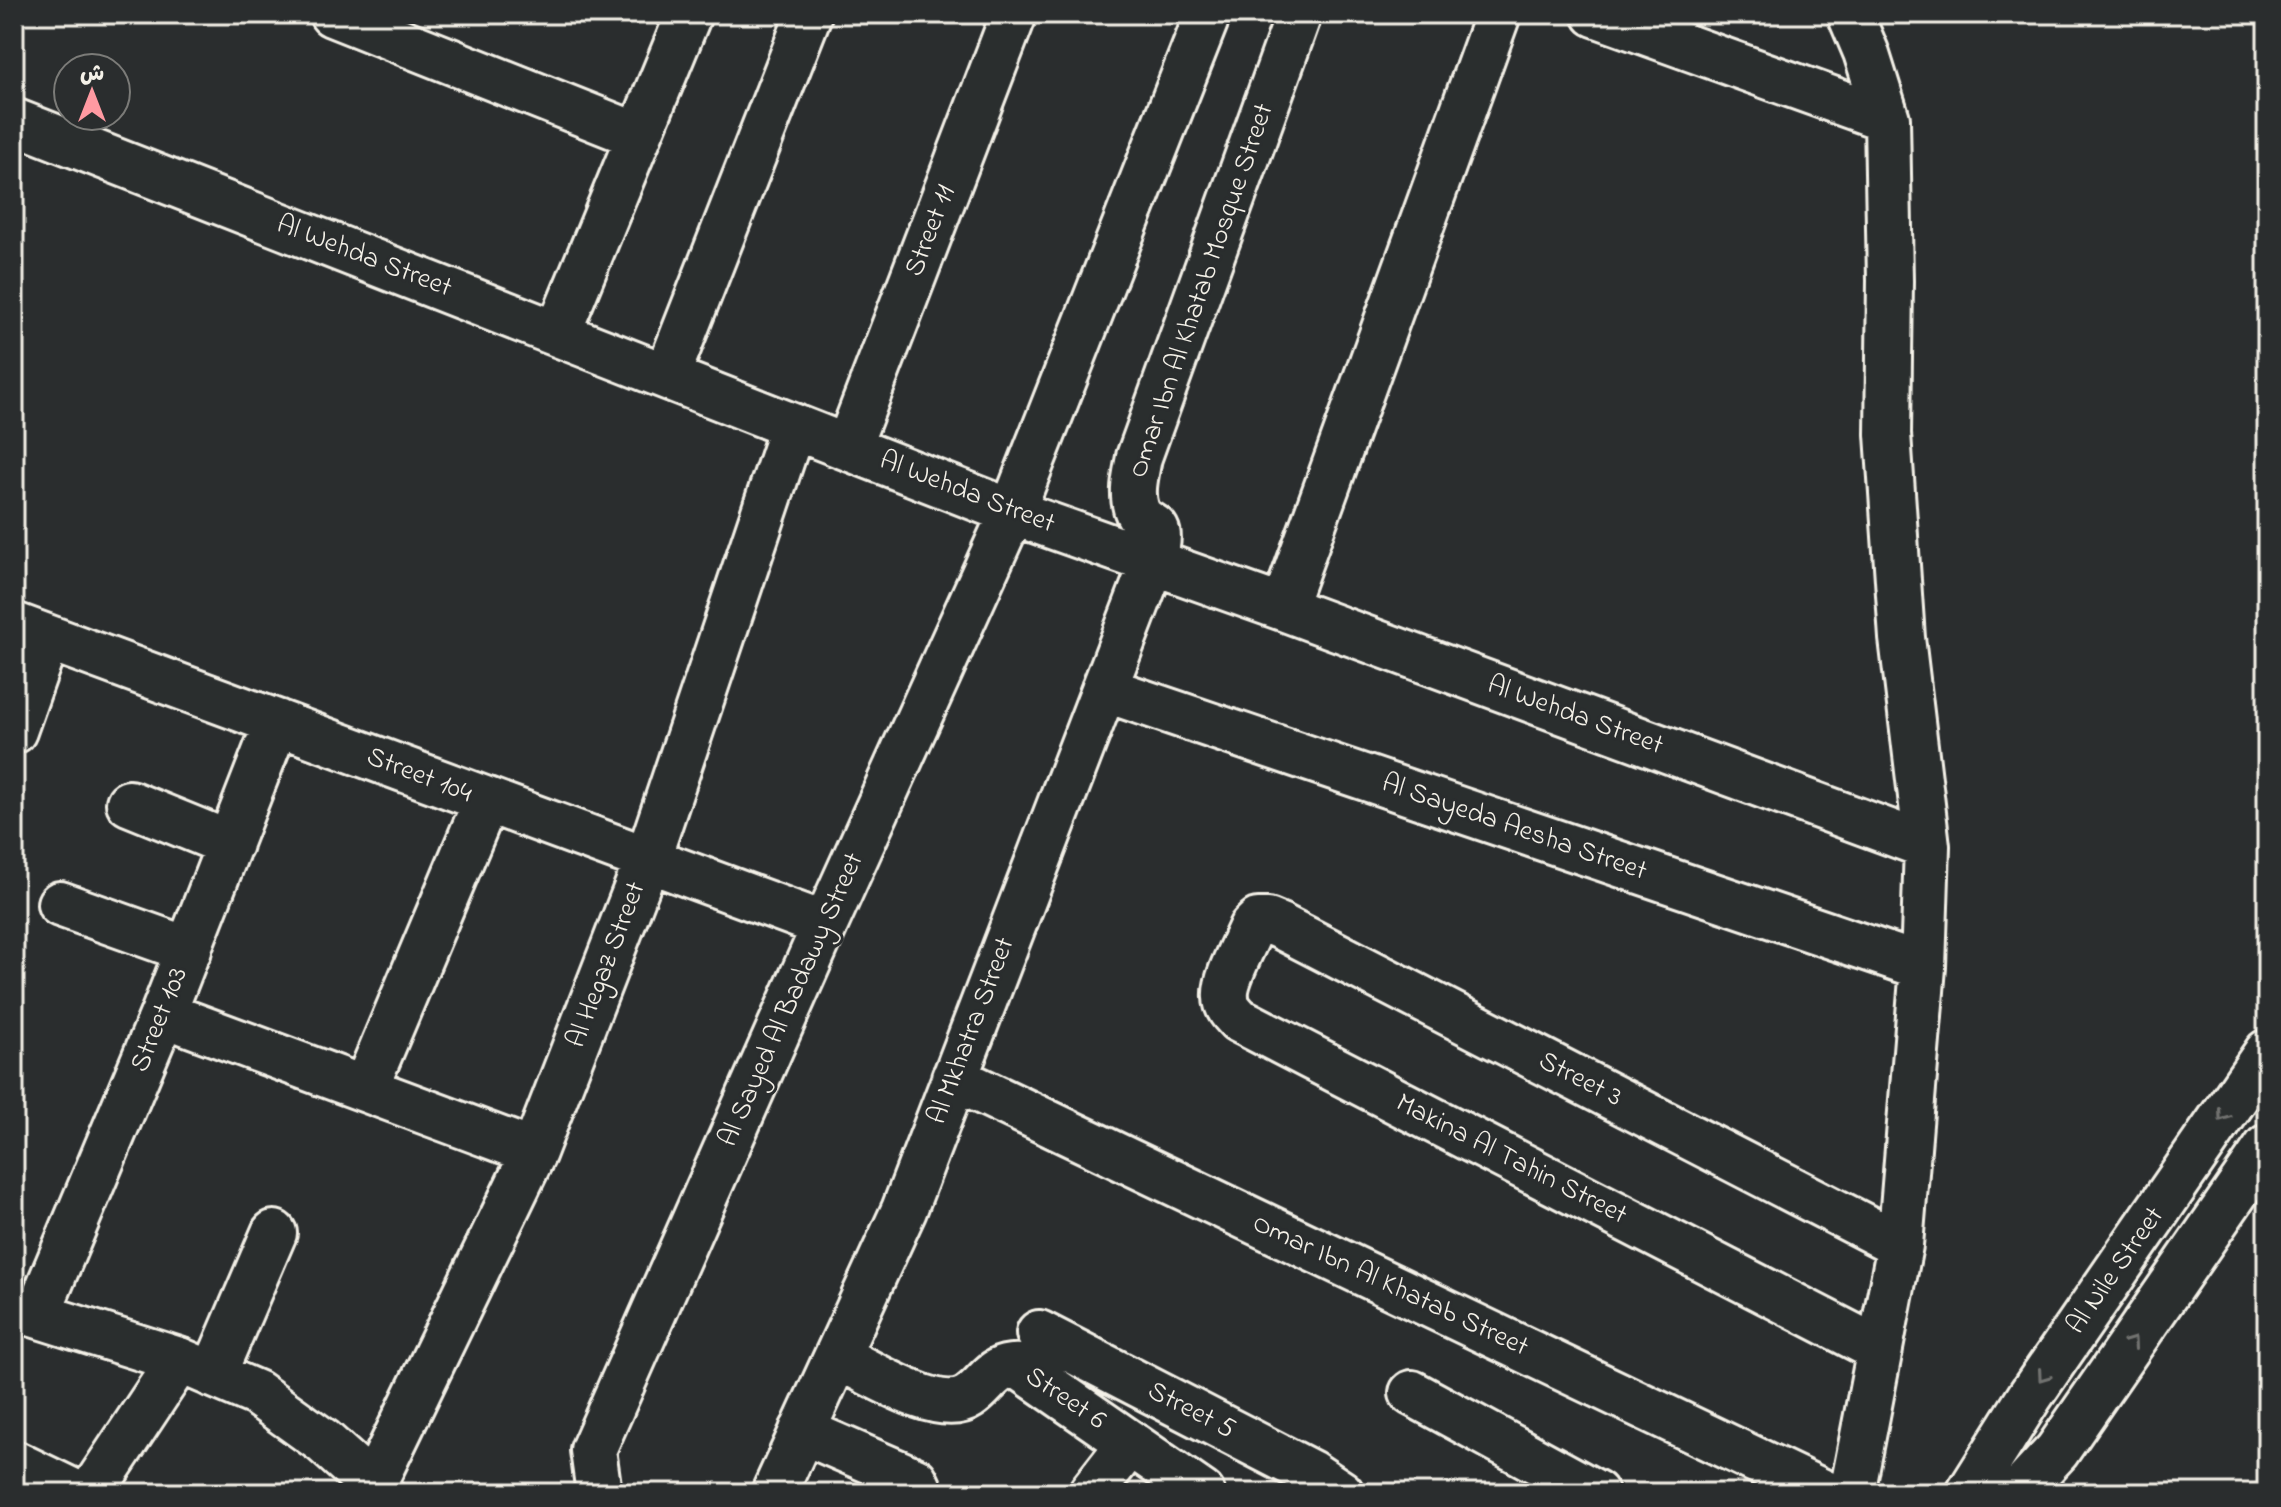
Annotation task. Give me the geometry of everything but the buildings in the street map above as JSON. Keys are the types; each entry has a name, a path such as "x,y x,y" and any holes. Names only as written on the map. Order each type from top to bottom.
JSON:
{"street":[{"path":"332,14 639,136"},
{"path":"558,333 689,14"},
{"path":"667,376 809,14"},
{"name":"Street 11","path":"848,447 1014,14"},
{"name":"Al Sayed Al Badawy Street","path":"599,1493 593,1450 1012,512 1208,14"},
{"name":"Omar Ibn Al Khatab Mosque Street","path":"1153,562 1160,540 1157,529 1137,512 1133,490 1139,457 1299,14"},
{"path":"1283,608 1498,14"},
{"path":"1595,14 1887,119"},
{"path":"1850,14 1866,52 1887,119 1890,281 1888,434 1902,638 1927,846 1923,967 1900,1245 1852,1493"},
{"name":"Al Wehda Street","path":"14,121 1012,512 1283,608 1927,846"},
{"name":"Al Hegaz Street","path":"377,1489 534,1152 647,861 793,426"},
{"name":"Al Mkhatra Street","path":"774,1493 904,1210 1153,562"},
{"path":"14,731 31,631"},
{"name":"Street 104","path":"31,631 825,925"},
{"name":"Al Sayeda Aesha Street","path":"1104,689 1923,967"},
{"name":"Street 103","path":"26,1312 163,1014 277,722"},
{"path":"365,1089 486,801"},
{"path":"129,803 230,844"},
{"path":"60,904 189,950"},
{"name":"Street 3","path":"1258,921 1280,926 1900,1245"},
{"name":"Makina Al Tahin Street","path":"1258,921 1251,928 1228,984 1226,997 1229,1009 1239,1020 1880,1350"},
{"path":"163,1014 534,1152"},
{"name":"Al Nile Street","path":"1969,1493 2030,1396 2267,1052"},
{"name":"Omar Ibn Al Khatab Street","path":"954,1078 1825,1493"},
{"name":"Al Nile Street","path":"2018,1493 2057,1451 2267,1147"},
{"path":"91,1493 196,1367 274,1233"},
{"path":"26,1312 196,1367 256,1393 323,1441 377,1489"},
{"name":"Street 5","path":"1039,1333 1311,1473 1341,1493"},
{"name":"Street 6","path":"837,1356 927,1399 950,1403 967,1398 996,1371 1009,1366 1020,1367 1202,1493"},
{"path":"1412,1393 1596,1493"},
{"path":"802,1431 915,1480 921,1493"},
{"path":"1091,1493 1130,1443"},
{"path":"14,1463 76,1493"}]}
